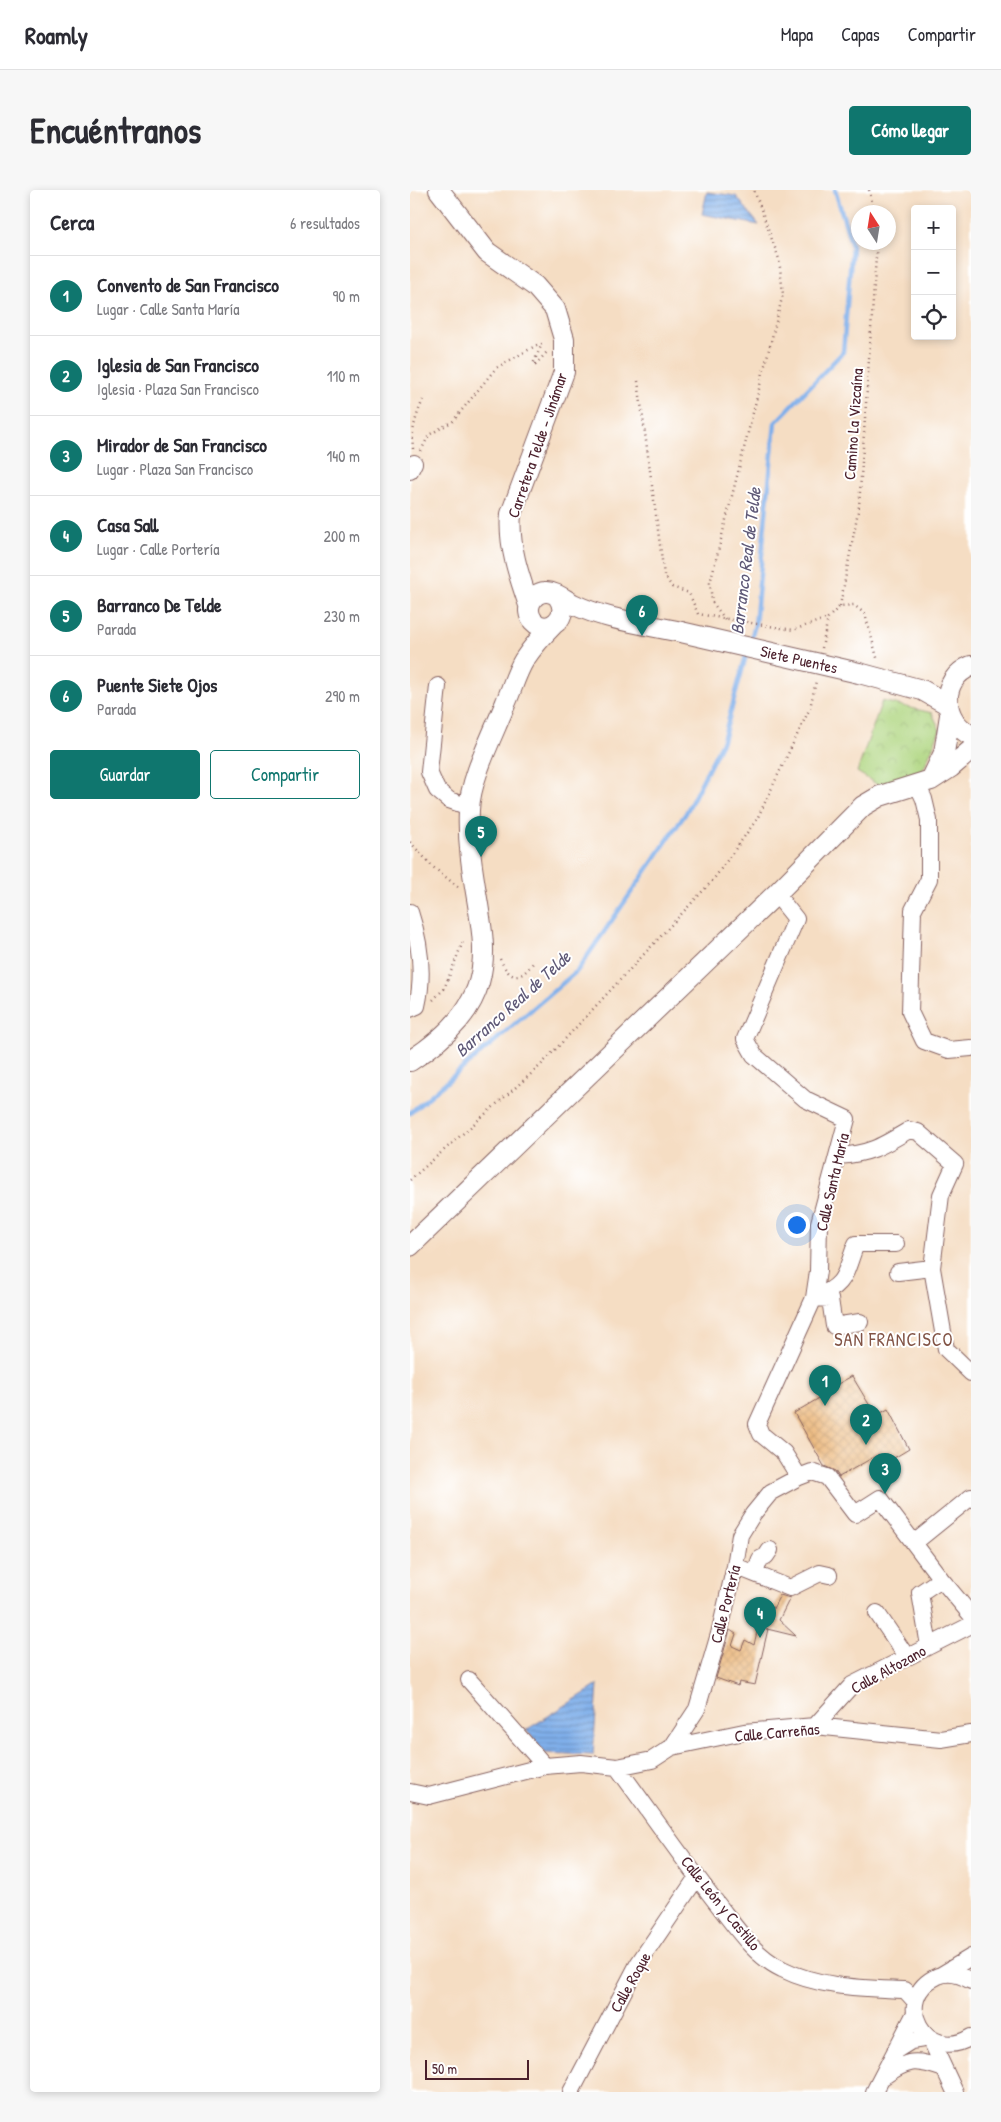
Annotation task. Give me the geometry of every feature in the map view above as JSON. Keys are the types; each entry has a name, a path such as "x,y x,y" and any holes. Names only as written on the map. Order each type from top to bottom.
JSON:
{"main road":[{"name":"Carretera Telde - Jinámar","path":"439,190 487,252 535,286 555,309 564,339 564,372 511,514 509,532 529,610"},
{"name":"Carretera Telde - Jinámar","path":"515,553 532,576 554,595 590,612 681,632"},
{"path":"410,1061 440,1039 463,1016 470,1006 482,977 483,928 472,870 468,832 469,807 481,763 523,661 529,610 534,596 544,592 554,595 563,606 563,612 523,661"},
{"path":"529,610 536,623 541,626 555,623"},
{"name":"Carretera Telde - Jinámar","path":"555,623 572,616 590,612"},
{"name":"Siete Puentes","path":"681,632 882,678"},
{"path":"904,683 964,670"},
{"path":"924,782 944,753 949,709 949,688 964,670"},
{"path":"882,678 904,683 922,690 949,709 956,724 971,734"},
{"path":"410,1246 776,894 864,806 880,796 924,782 951,767 971,750"}],"street":[{"path":"438,686 429,772 437,790 449,800 469,807"},
{"path":"924,782 924,799 929,820 929,879 913,910 910,1012 924,1041 949,1050 971,1048"},
{"name":"Calle Santa María","path":"776,894 796,919 745,1038 754,1055 806,1098 847,1119 819,1223 818,1271 814,1298 757,1424 761,1434 784,1453 799,1477"},
{"path":"410,912 420,962 419,996 414,1008"},
{"path":"838,1156 873,1150 909,1130 918,1132 955,1164 941,1195 932,1268 946,1349 971,1373"},
{"path":"814,1298 830,1292 842,1281 856,1244 896,1244"},
{"path":"898,1272 932,1268"},
{"path":"814,1298 830,1299 834,1326 860,1322"},
{"path":"799,1477 812,1472 827,1477 855,1514 880,1498 941,1579 971,1615"},
{"name":"Calle Portería","path":"672,1747 697,1709 735,1566 740,1535 752,1514 770,1492 799,1477"},
{"path":"914,1543 971,1497"},
{"path":"756,1573 760,1559 766,1556 770,1550"},
{"path":"735,1566 790,1588 820,1573 828,1575"},
{"path":"929,1646 920,1593 941,1579"},
{"path":"877,1613 907,1657"},
{"name":"Calle Altozano","path":"815,1726 852,1685 971,1625"},
{"path":"468,1680 545,1766"},
{"name":"Calle Carreñas","path":"617,1768 652,1760 672,1747 744,1732 815,1726 942,1739 971,1734"},
{"path":"410,1792 429,1796 545,1766 581,1763 617,1768"},
{"name":"Calle León y Castillo","path":"617,1768 697,1877 750,1945 781,1969 816,1982 849,1987 904,1990 915,2007"},
{"name":"Calle Roque","path":"571,2092 638,1964 697,1877"},
{"path":"877,2085 895,2051 921,1989 930,1980 971,1957"},
{"path":"942,1974 954,1974 971,1981"},
{"path":"915,2007 920,2028 930,2038 940,2043 952,2044 964,2042 971,2037"},
{"path":"895,2051 912,2041 930,2038"},
{"path":"930,2038 955,2092"},
{"path":"877,2085 895,2068 912,2061 927,2063 944,2069"}],"path":[{"path":"725,619 712,602 710,583 782,294 779,259 754,190"},
{"path":"869,190 872,205"},
{"name":"Camino La Vizcaína","path":"840,606 859,506 875,250"},
{"path":"412,467 430,435 453,421 496,368 542,344 532,364 536,364 552,348 551,362 564,363"},
{"path":"638,381 664,575 672,587 689,593 698,614 793,630 828,618 840,606 854,605 865,614 882,678"},
{"path":"412,467 412,436 423,400"},
{"path":"821,654 828,618"},
{"path":"410,1180 540,1066 713,880 757,819 810,708 818,672"},
{"path":"410,842 433,867 461,890"},
{"path":"414,1008 426,1007 444,989 464,944 465,934"},
{"path":"499,950 500,959 504,967 509,974 515,977 524,974 533,963"}],"green space":[{"path":"882,701 932,713 940,730 922,772 883,788 857,772"}],"water":[{"path":"707,192 736,196 759,225 702,214"},
{"path":"598,1685 593,1755 545,1753 526,1730"}],"building":[{"path":"852,1376 876,1416 888,1409 909,1449 884,1464 879,1454 839,1477 835,1471 824,1466 794,1413 821,1397 820,1394"},
{"path":"780,1595 790,1598 779,1620 796,1636 763,1628"},
{"path":"758,1627 768,1629 755,1685 739,1682 738,1686 716,1678 730,1630 736,1634 732,1646 741,1650 745,1640 754,1645"}],"waterway":[{"name":"Barranco Real de Telde","path":"750,642 755,625 775,423 843,352 852,246 835,190"},
{"name":"Barranco Real de Telde","path":"410,1113 577,971 686,813 723,740 747,652"}],"place":[{"name":"Puente Siete Ojos","path":"642,636"},
{"name":"Barranco De Telde","path":"481,857"},
{"name":"Convento de San Francisco","path":"825,1406"},
{"name":"Iglesia de San Francisco","path":"866,1445"},
{"name":"Mirador de San Francisco","path":"885,1494"},
{"name":"Casa Sall","path":"760,1638"}],"district":[{"name":"SAN FRANCISCO","path":"894,1340"}]}
